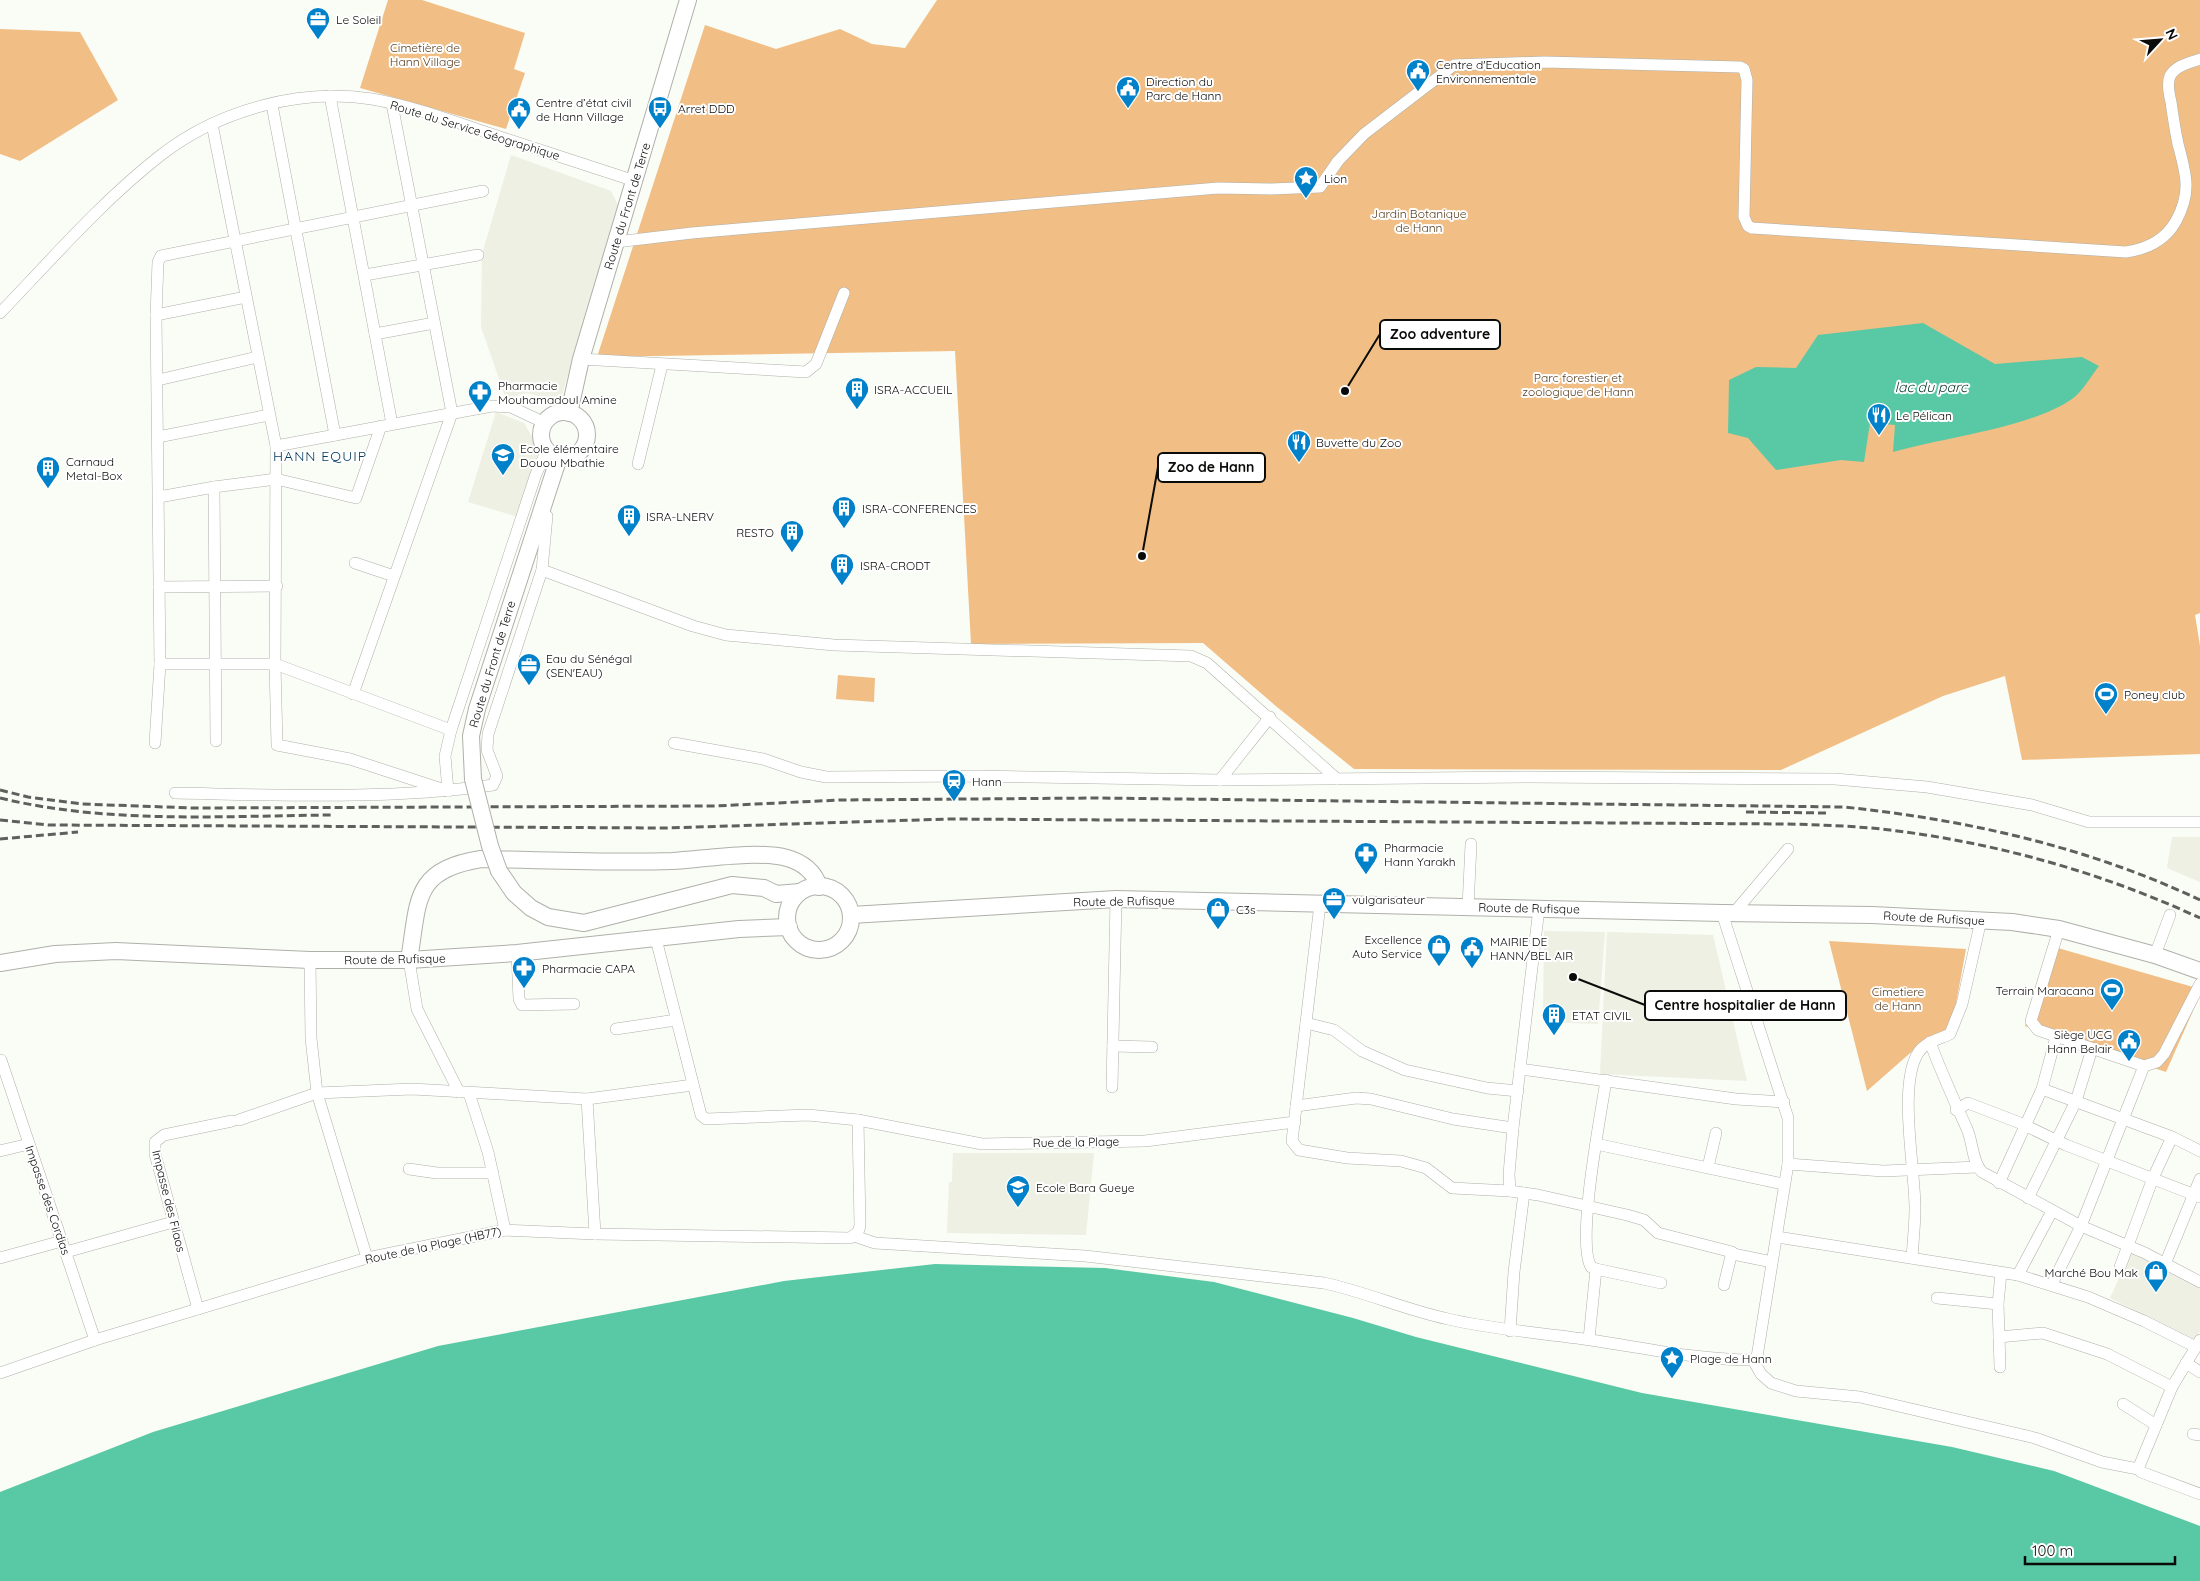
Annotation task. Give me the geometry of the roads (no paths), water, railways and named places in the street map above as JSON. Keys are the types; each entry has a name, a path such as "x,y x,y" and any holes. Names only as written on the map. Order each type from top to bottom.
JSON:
{"main road":[{"name":"Route du Front de Terre","path":"569,412 581,359 688,0"},
{"path":"545,423 555,414 569,412 584,422 587,440 577,454 553,454"},
{"name":"Route du Front de Terre","path":"545,423 542,437 553,454 544,477 540,512 470,736 473,779 490,846 499,871 514,893 531,908 548,917 584,923 732,885 758,887 776,894 800,892"},
{"path":"409,960 420,896 429,880 443,869 460,862 481,859 671,861 770,855 788,858 805,866 817,878 819,887"},
{"path":"776,894 789,920 794,937 806,947 821,950 831,948 847,935 851,915 844,898 837,892 819,887 800,892 789,920"},
{"name":"Route de Rufisque","path":"851,915 1116,899 1728,914 1872,915 1981,920 2059,929 2156,955 2200,971"},
{"name":"Route de Rufisque","path":"0,963 55,954 116,951 310,960 409,960 517,953 656,939 738,929 789,920"}],"street":[{"path":"616,242 692,233 1218,188 1271,190 1320,187 1338,161 1364,134 1454,64 1544,62 1650,63 1740,67 1744,69 1746,80 1744,217 1748,226 1752,228 2126,252 2147,247 2168,234 2181,213 2187,192 2186,174 2168,88 2170,76 2181,66 2200,59"},
{"name":"Route du Service Géographique","path":"0,313 103,205 162,155 228,116 272,105 330,96 392,104 430,114 635,181"},
{"path":"159,497 214,487 276,479 356,498 386,425 375,334 365,274 330,96"},
{"path":"353,694 452,413 392,104"},
{"path":"272,105 335,435"},
{"path":"212,124 276,446 277,586 275,664 277,745 350,759 448,791"},
{"path":"155,743 160,664 156,315 158,262 161,256 483,191"},
{"path":"365,274 478,255"},
{"path":"581,359 806,372 816,364 844,293"},
{"path":"156,315 246,297"},
{"path":"375,334 434,323"},
{"path":"158,380 258,357"},
{"path":"638,464 662,365"},
{"path":"276,446 492,406 511,407 545,423"},
{"path":"158,437 270,415"},
{"path":"448,791 445,756 451,730 544,477"},
{"path":"214,487 216,741"},
{"path":"175,793 326,796 448,791 493,785 497,776 487,750 488,734 542,570 548,525 547,516 540,512"},
{"path":"355,563 394,576"},
{"path":"542,570 693,626 726,635 834,645 1191,656 1207,663 1270,717 1337,779"},
{"path":"159,587 277,586"},
{"path":"160,664 275,664 451,730"},
{"path":"1220,780 1270,717"},
{"path":"674,743 763,760 826,778 974,776 1220,780 1835,779 1936,789 2032,805 2089,822 2200,822"},
{"path":"1468,907 1471,844"},
{"path":"858,1120 860,1226 854,1236 875,1243 1085,1256 1324,1284 1356,1290 1446,1319 1510,1331 1589,1339 1715,1360 1752,1360 1757,1357 1777,1237 1783,1184 1788,1164 1788,1118 1728,914 1788,850"},
{"path":"1112,1086 1116,899"},
{"path":"1320,904 1292,1141 1299,1150 1347,1158 1401,1161 1426,1168 1452,1188 1524,1193 1639,1218 1658,1233 1729,1250 1733,1254 1772,1262"},
{"path":"1510,1191 1509,1174 1513,1128 1539,908"},
{"path":"2156,955 2170,915"},
{"path":"1912,1258 1915,1209 1908,1087 1918,1052 1930,1042 1950,1034 1962,1004 1981,920"},
{"path":"2059,929 2031,1021 2038,1030 2144,1066 2157,1062 2164,1054 2200,984"},
{"path":"317,1093 412,1089 587,1099 693,1085 656,939"},
{"path":"517,953 519,999 522,1005 574,1004"},
{"path":"310,960 311,1038 317,1093 367,1258"},
{"path":"409,960 417,1009 464,1092 493,1173 504,1230"},
{"path":"616,1029 676,1020"},
{"path":"1306,1023 1334,1030 1362,1051 1406,1070 1487,1088 1518,1091"},
{"path":"1999,1183 2042,1089 2056,1037"},
{"path":"1930,1042 1956,1110 1967,1129 1978,1167 1986,1175 2081,1226 2128,1246 2200,1282"},
{"path":"1113,1046 1152,1047"},
{"path":"2028,1198 2047,1164 2076,1101 2092,1049"},
{"name":"Impasse des Cordias","path":"1,1060 5,1092 29,1144 95,1340"},
{"path":"2052,1284 2081,1226 2105,1160 2144,1066"},
{"path":"1520,1070 1606,1080 1736,1099 1784,1102"},
{"path":"1606,1080 1587,1208 1586,1238 1588,1262 1591,1267 1596,1269 1661,1283"},
{"name":"Rue de la Plage","path":"693,1085 701,1115 706,1119 808,1116 858,1120 982,1144 1145,1141 1295,1122"},
{"path":"2042,1089 2172,1137 2200,1151"},
{"name":"Impasse des Filaos","path":"198,1309 155,1154 158,1138 236,1120 317,1093"},
{"path":"1296,1106 1363,1098 1453,1119 1513,1128"},
{"path":"587,1099 595,1234"},
{"path":"1956,1110 1963,1104 1968,1104 2196,1196"},
{"path":"1708,1167 1716,1133"},
{"path":"2120,1266 2153,1178 2172,1137"},
{"path":"0,1151 29,1144"},
{"path":"1596,1144 1783,1184"},
{"path":"1788,1164 1913,1172 1978,1167"},
{"path":"409,1169 436,1173 493,1173"},
{"path":"2165,1264 2196,1196 2200,1180"},
{"path":"1510,1331 1514,1272 1524,1193"},
{"path":"2018,1275 2052,1211"},
{"path":"66,1252 173,1222"},
{"name":"Route de la Plage (HB77)","path":"0,1373 95,1340 367,1258 504,1230 595,1234 850,1238 854,1236"},
{"path":"1777,1237 2018,1275 2052,1284 2199,1343 2172,1387 2138,1469"},
{"path":"0,1258 62,1241"},
{"path":"1724,1285 1733,1254"},
{"path":"1589,1339 1596,1269"},
{"path":"2000,1367 1998,1304 2001,1273"},
{"path":"1937,1298 1998,1304"},
{"path":"1998,1337 2043,1333 2107,1354 2172,1387"},
{"path":"1752,1360 1761,1374 1771,1383 1796,1391 1860,1397 2035,1438 2102,1462 2138,1469 2141,1472 2200,1494"},
{"path":"2186,1364 2200,1372"},
{"path":"2123,1404 2156,1425"}],"water":[{"name":"lac du parc","path":"1923,323 1995,364 2082,357 2099,366 2083,388 2072,399 2054,409 2011,425 1893,452 1895,425 1870,423 1864,462 1841,460 1776,470 1748,438 1728,433 1729,380 1756,367 1796,368 1818,335"},
{"path":"935,1264 1105,1268 1214,1282 1353,1318 1416,1337 1642,1393 1952,1447 2054,1471 2200,1526 2200,1581 0,1581 0,1492 153,1432 438,1346 784,1281"}],"railway":[{"path":"0,790 28,797 82,804 193,808 715,806 840,800 1097,798 1844,807 1936,820 2027,838 2115,865 2158,881 2200,900"},
{"path":"0,798 81,812 123,815 164,817 331,815"},
{"path":"1746,812 1826,813"},
{"path":"0,820 48,825 666,828 948,819 1826,825 1930,836 2010,852 2049,862 2126,887 2200,918"},
{"path":"0,839 78,832"}],"place":[{"name":"Le Soleil","path":"318,40"},
{"name":"Centre d'Education Environnementale","path":"1418,92"},
{"name":"Direction du Parc de Hann","path":"1128,109"},
{"name":"Arret DDD","path":"660,129"},
{"name":"Centre d’état civil de Hann Village","path":"519,130"},
{"name":"Lion","path":"1306,199"},
{"name":"Zoo adventure","path":"1345,391"},
{"name":"ISRA-ACCUEIL","path":"857,410"},
{"name":"Pharmacie Mouhamadoul Amine","path":"480,413"},
{"name":"Le Pélican","path":"1879,436"},
{"name":"Buvette du Zoo","path":"1299,463"},
{"name":"Ecole élémentaire Douou Mbathie","path":"503,476"},
{"name":"Carnaud Metal-Box","path":"48,489"},
{"name":"ISRA-CONFERENCES","path":"844,529"},
{"name":"ISRA-LNERV","path":"629,537"},
{"name":"RESTO","path":"792,553"},
{"name":"Zoo de Hann","path":"1142,556"},
{"name":"ISRA-CRODT","path":"842,586"},
{"name":"Eau du Sénégal (SEN'EAU)","path":"529,686"},
{"name":"Poney club","path":"2106,715"},
{"name":"Hann","path":"954,802"},
{"name":"Pharmacie Hann Yarakh","path":"1366,875"},
{"name":"vulgarisateur","path":"1334,920"},
{"name":"C3s","path":"1218,930"},
{"name":"Excellence Auto Service","path":"1439,967"},
{"name":"MAIRIE DE HANN/BEL AIR","path":"1472,969"},
{"name":"Centre hospitalier de Hann","path":"1573,977"},
{"name":"Pharmacie CAPA","path":"524,989"},
{"name":"Terrain Maracana","path":"2112,1011"},
{"name":"ETAT CIVIL","path":"1554,1036"},
{"name":"Siège UCG Hann Belair","path":"2129,1062"},
{"name":"Ecole Bara Gueye","path":"1018,1208"},
{"name":"Marché Bou Mak","path":"2156,1293"},
{"name":"Plage de Hann","path":"1672,1379"}],"district":[{"name":"HANN EQUIP","path":"320,456"}],"park label":[{"name":"Cimetière de Hann Village","path":"425,54"},
{"name":"Jardin Botanique de Hann","path":"1419,220"},
{"name":"Parc forestier et zoologique de Hann","path":"1578,384"},
{"name":"Cimetiere de Hann","path":"1898,998"}]}
